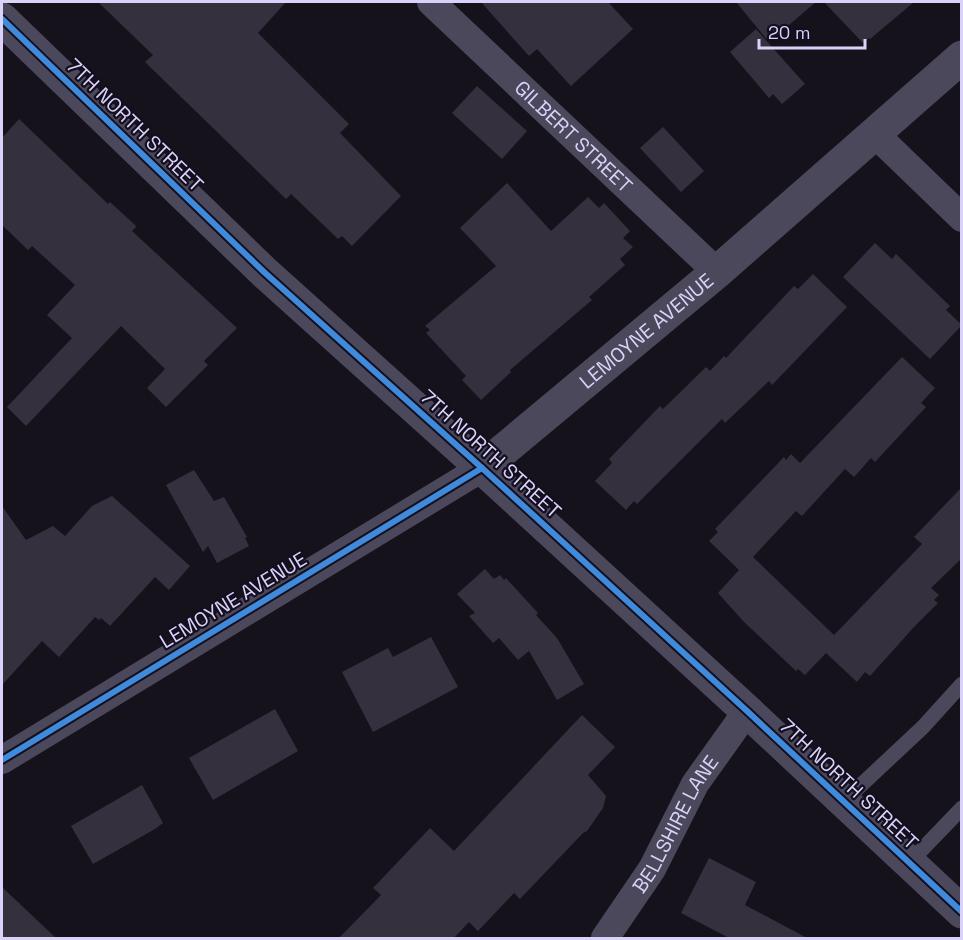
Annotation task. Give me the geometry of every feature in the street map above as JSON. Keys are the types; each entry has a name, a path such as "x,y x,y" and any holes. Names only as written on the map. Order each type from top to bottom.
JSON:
{"street":[{"name":"GILBERT STREET","path":"431,2 717,272"},
{"name":"7TH NORTH STREET","path":"2,19 264,272 483,468 962,912"},
{"name":"LEMOYNE AVENUE","path":"2,760 483,468 717,272 962,57"},
{"path":"875,134 962,218"},
{"name":"BELLSHIRE LANE","path":"605,939 652,868 695,784 747,711"}],"lane":[{"path":"844,801 922,727 962,684"},
{"path":"909,863 962,808"}],"building":[{"path":"98,2 286,2 258,33 349,124 340,133 401,196 352,246 342,236 338,239 291,194 286,199 145,62 153,55"},
{"path":"481,2 608,2 633,29 571,86 537,49 529,56"},
{"path":"736,2 816,2 769,42"},
{"path":"824,2 914,2 863,43"},
{"path":"756,29 805,84 782,104 773,94 769,98 730,52"},
{"path":"477,86 527,131 502,159 452,113"},
{"path":"19,119 108,204 110,202 135,225 132,231 237,328 204,361 208,365 166,407 147,388 165,369 121,326 26,426 7,407 72,338 47,315 75,285 32,246 28,250 2,225 2,138"},
{"path":"663,127 704,171 681,192 640,148"},
{"path":"507,183 551,231 588,197 599,208 604,203 630,231 623,238 633,247 620,259 625,265 589,297 592,300 510,370 511,372 481,400 462,380 466,376 426,333 430,330 425,326 496,266 460,228"},
{"path":"875,243 892,259 896,254 950,306 946,310 962,325 930,359 843,277"},
{"path":"813,274 847,307 772,385 769,381 725,423 722,419 637,504 634,501 626,510 595,481 612,463 609,459 660,406 663,409 706,367 710,371 724,356 726,358 794,286 798,289"},
{"path":"902,357 935,388 921,403 926,407 875,462 871,458 854,477 845,469 802,516 796,511 753,557 834,635 922,544 914,537 962,487 962,558 931,588 939,595 934,600 938,603 870,676 865,672 857,682 826,653 805,675 798,669 796,671 744,622 718,593 739,570 709,541 718,532 715,529 784,457 786,460 791,454 800,463"},
{"path":"194,470 214,501 224,497 247,537 245,538 249,546 217,563 208,546 203,552 166,485"},
{"path":"112,496 190,566 169,590 155,577 110,626 101,618 99,620 95,617 59,657 42,641 2,685 2,506 26,540 53,526 65,536 92,506"},
{"path":"485,569 494,579 500,575 504,580 506,578 538,613 536,615 557,638 584,684 557,700 529,651 518,660 499,638 493,643 469,616 475,613 457,594"},
{"path":"431,637 458,687 373,732 342,672 388,648 393,657"},
{"path":"275,709 298,751 213,800 189,758"},
{"path":"582,715 615,747 588,775 606,796 603,808 587,831 520,899 514,893 478,931 469,922 453,939 338,939 381,895 373,888 430,828 454,851"},
{"path":"142,785 163,823 93,864 71,826"},
{"path":"709,858 756,882 745,905 809,939 731,939 681,913"},
{"path":"2,887 57,939 2,939"}],"cycle path":[{"path":"2,19 264,272 482,468 962,912"},
{"path":"2,760 482,468"}]}
